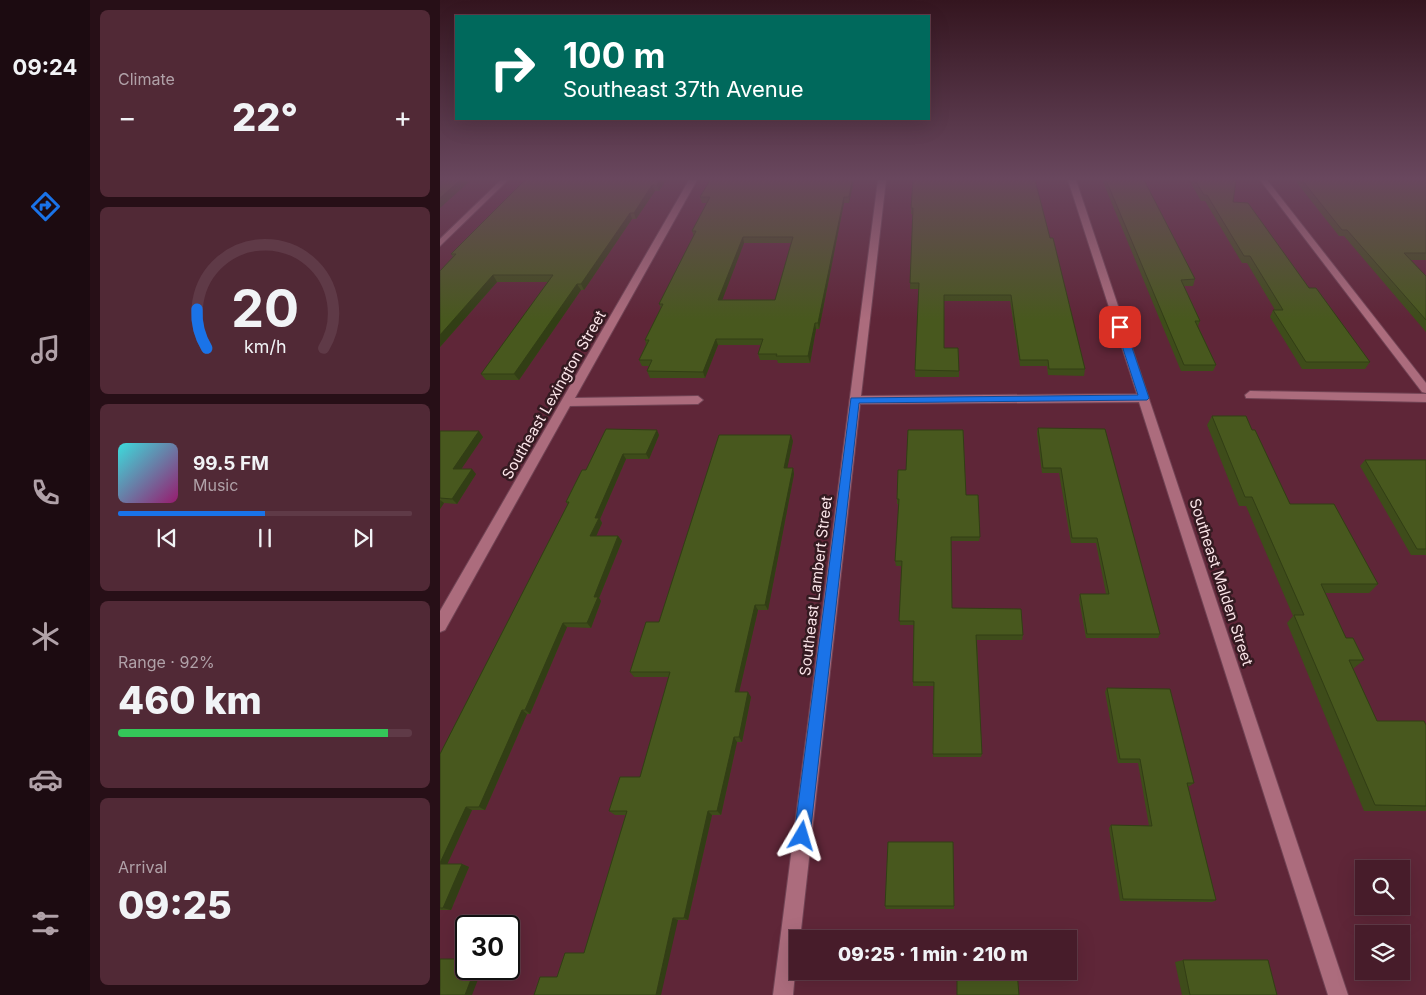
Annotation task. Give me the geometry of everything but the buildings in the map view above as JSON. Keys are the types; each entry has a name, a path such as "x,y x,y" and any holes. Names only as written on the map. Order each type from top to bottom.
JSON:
{"street":[{"path":"440,244 458,226"},
{"name":"Southeast Lexington Street","path":"440,625 569,402 667,226"},
{"name":"Southeast Lambert Street","path":"783,995 876,226"},
{"name":"Southeast Malden Street","path":"1087,226 1338,995"},
{"path":"1299,226 1426,390"},
{"path":"1250,394 1426,398"},
{"path":"855,400 1144,398"},
{"path":"569,402 698,400"}],"route":[{"path":"802,836 855,400 1144,398 1120,327"}]}
